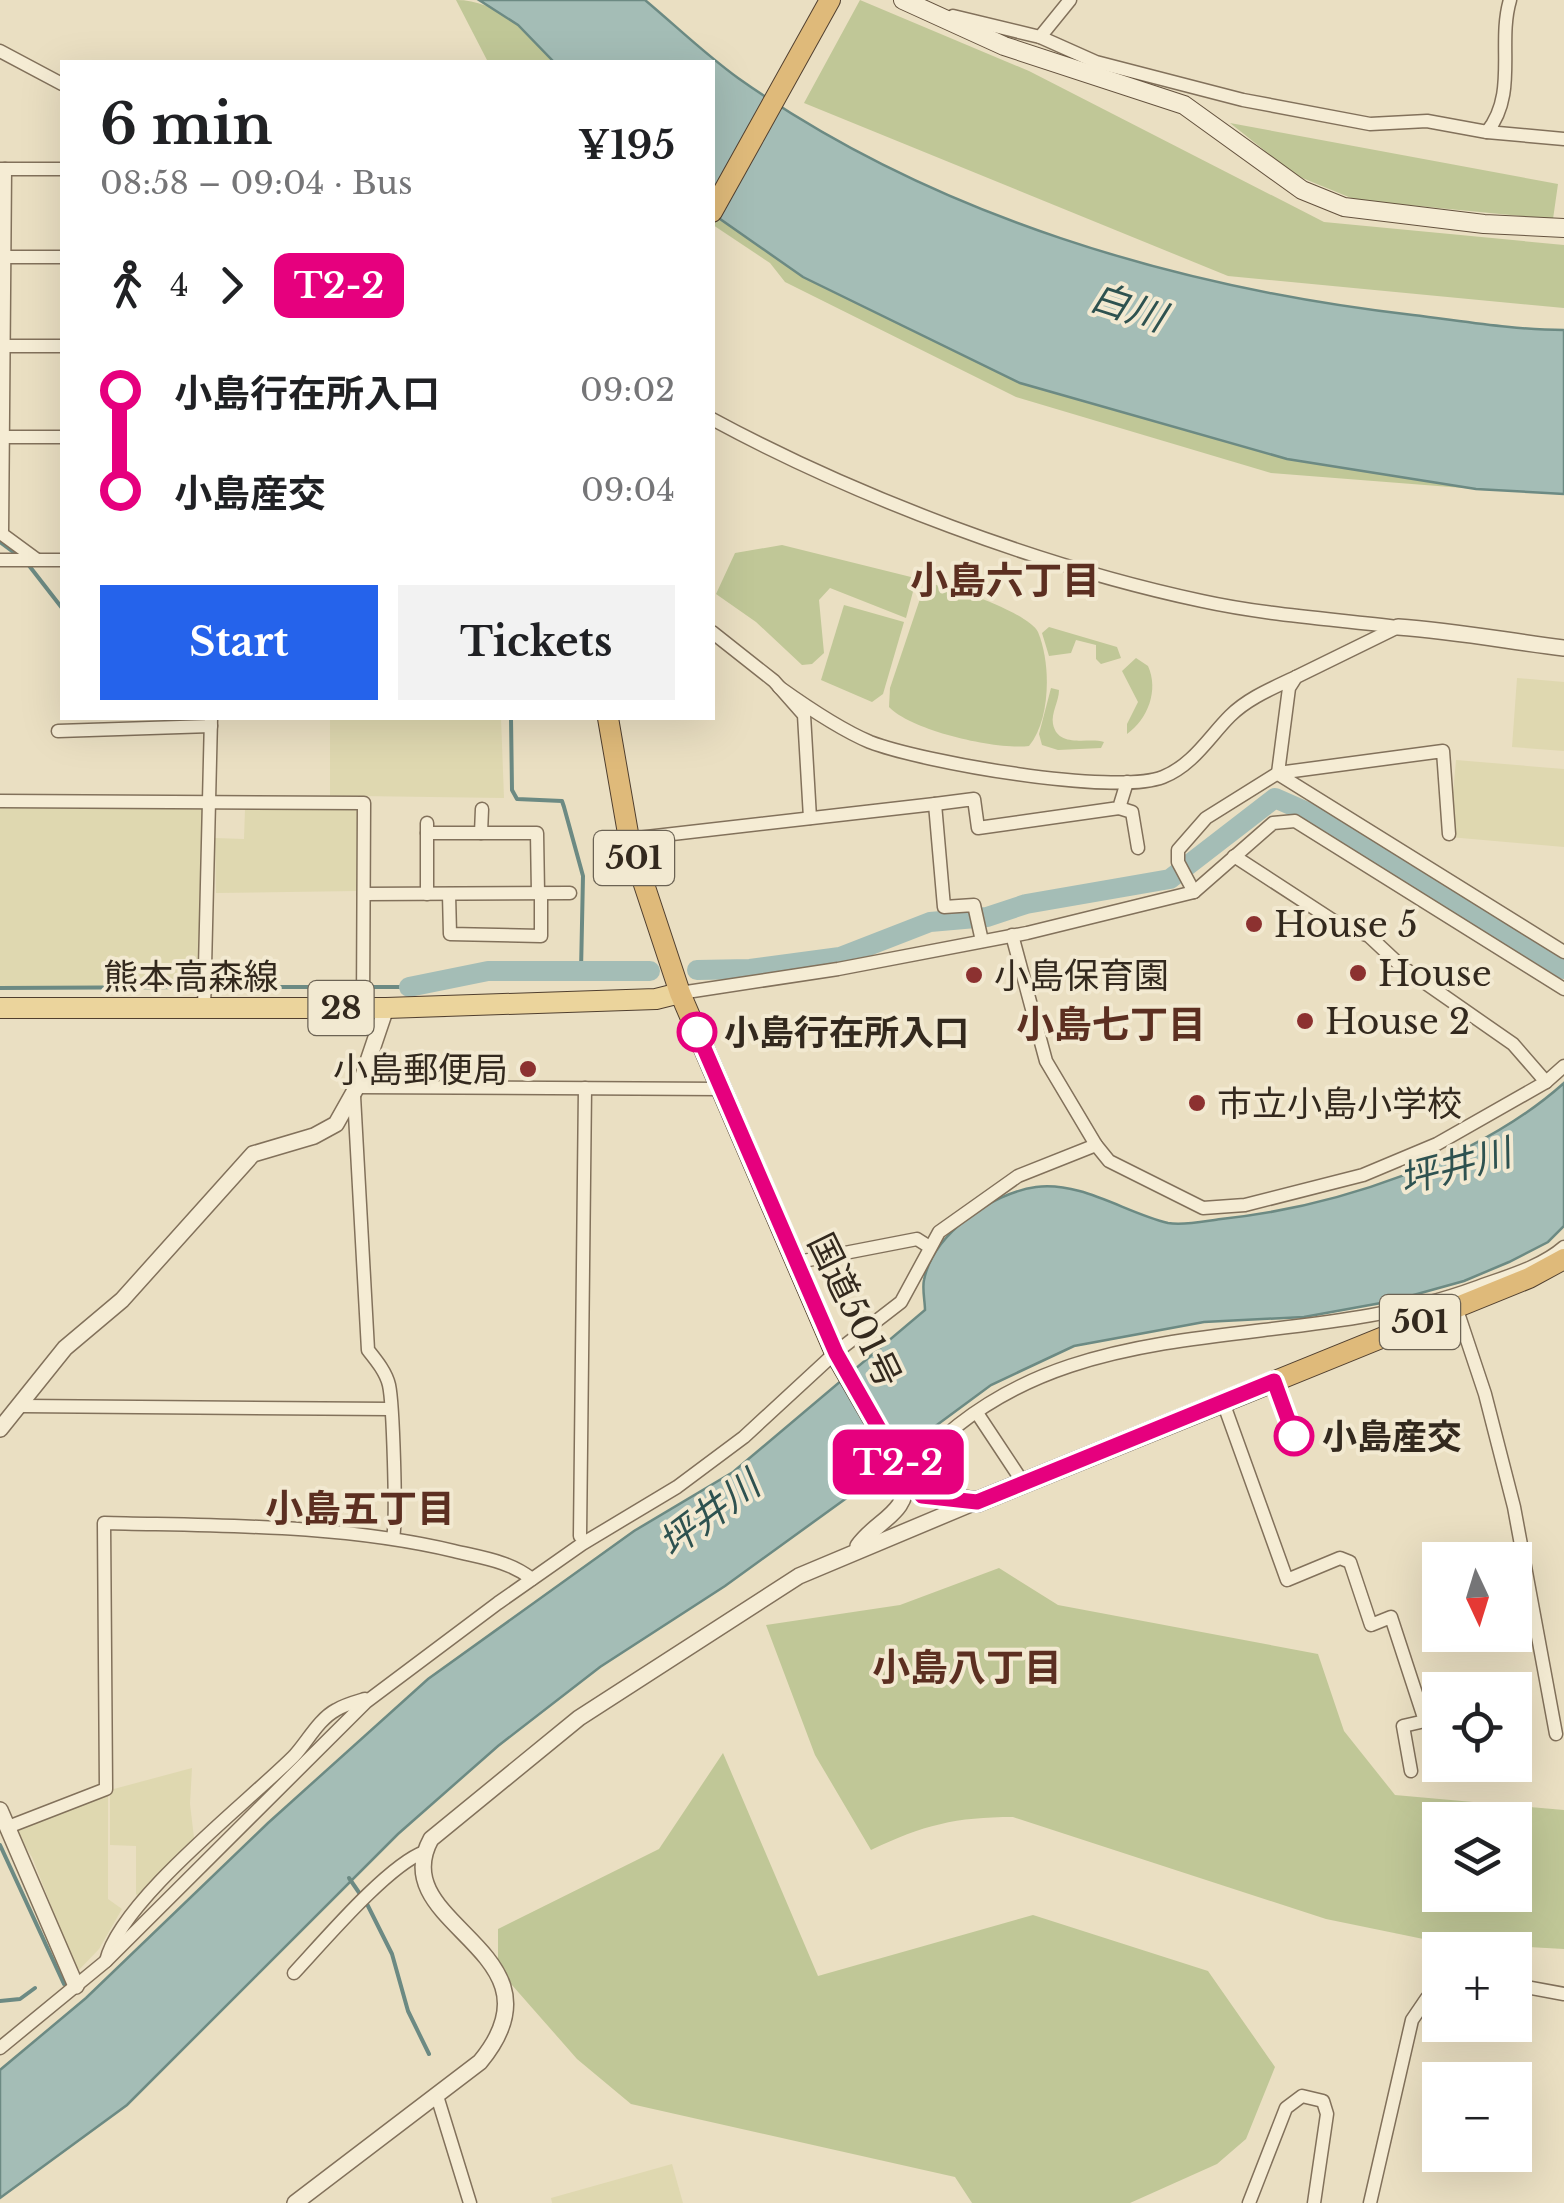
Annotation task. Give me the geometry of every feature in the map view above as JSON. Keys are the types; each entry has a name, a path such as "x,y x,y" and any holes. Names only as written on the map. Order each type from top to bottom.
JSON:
{"highway":[{"path":"715,207 830,0"},
{"name":"国道501号","path":"608,720 628,839 680,993 793,1263 838,1356 904,1473"},
{"name":"501","path":"904,1473 922,1496 977,1502 1456,1307 1564,1259"}],"main road":[{"path":"904,0 924,13 1082,74 1184,106 1302,190 1344,207 1484,224 1564,228"},
{"name":"熊本高森線","path":"0,1008 386,1008 656,999 680,993"}],"street":[{"path":"1040,37 1070,0"},
{"path":"1487,132 1497,120 1506,82 1510,0"},
{"path":"924,13 937,12 1040,37 1096,62 1243,100 1370,124 1426,121 1487,132 1564,139"},
{"path":"0,52 60,83"},
{"path":"36,559 2,534 2,169 60,169"},
{"path":"2,257 60,258"},
{"path":"2,346 60,346"},
{"path":"715,420 922,513 1102,574 1204,602 1398,627 1474,632 1492,640 1564,648"},
{"path":"3,437 60,437"},
{"path":"3,560 60,560"},
{"path":"715,634 815,712 884,747 972,768 1127,782 1152,780 1178,770 1233,713 1398,627"},
{"path":"1278,774 1289,688 1296,677"},
{"path":"779,687 804,715 810,818"},
{"path":"58,731 211,722 204,1009"},
{"path":"1194,892 1178,862 1178,850 1206,818 1278,774 1443,751 1449,834"},
{"path":"1278,774 1564,952"},
{"path":"1119,808 1127,782"},
{"path":"628,839 974,799 978,828 1119,808 1132,812 1138,848"},
{"path":"0,801 364,802 363,1008"},
{"path":"935,804 944,908 974,906 982,941"},
{"path":"482,809 482,833"},
{"path":"680,993 1012,936 1194,892 1273,824 1295,821 1563,987"},
{"path":"427,894 427,828 538,833 540,936 450,934 450,894"},
{"path":"1234,856 1340,925 1369,936 1400,966 1512,1044 1546,1082"},
{"path":"364,894 570,893"},
{"path":"1012,936 1046,1061 1096,1145 1110,1161 1180,1200 1203,1208 1245,1205 1324,1188 1400,1161 1546,1082 1564,1066"},
{"path":"0,1429 65,1348 122,1300 253,1154 314,1136 336,1124 356,1092 386,1008"},
{"path":"580,1536 585,1088"},
{"path":"356,1092 722,1089"},
{"path":"356,1092 368,1350 388,1382 392,1490 397,1520 393,1538"},
{"path":"0,2048 106,1961 376,1694 532,1579 677,1487 770,1415 909,1292 928,1246 940,1232 1018,1176 1096,1145"},
{"path":"793,1263 917,1238 928,1246"},
{"path":"856,1550 895,1515 907,1490 904,1473 925,1452 976,1413 1044,1375 1088,1356 1199,1335 1301,1329 1421,1306 1506,1276 1564,1248"},
{"path":"1456,1307 1485,1394 1514,1508 1556,1734"},
{"path":"1223,1402 1287,1580 1340,1558 1350,1562 1371,1624 1392,1617 1426,1721 1403,1726 1411,1771"},
{"path":"22,1406 390,1409"},
{"path":"976,1413 1024,1484"},
{"path":"295,2203 437,2096 502,2036 508,2010 499,1977 433,1898 422,1865 431,1839 579,1718 799,1576 977,1502"},
{"path":"8,1827 106,1788 104,1523 277,1528 393,1538 514,1565 532,1579"},
{"path":"0,1810 76,1986"},
{"path":"294,1973 407,1860 424,1852"},
{"path":"1532,1988 1564,1994"},
{"path":"1370,2203 1412,2020 1422,2005"},
{"path":"437,2096 470,2203"},
{"path":"1249,2203 1286,2108 1302,2096 1323,2101 1328,2114 1314,2203"}],"shaded area":[{"path":"1517,678 1564,682 1564,751 1512,747"},
{"path":"330,720 501,720 504,798 358,796 357,891 216,893 215,838 244,839 245,809 330,806"},
{"path":"1456,760 1564,769 1564,847 1449,837"},
{"path":"0,805 208,806 204,987 0,988"},
{"path":"192,1768 190,1804 195,1846 141,1900 136,1894 136,1846 110,1845 110,1790"},
{"path":"108,1791 108,1899 122,1909 99,1949 77,1972 32,1857 12,1827"},
{"path":"672,2164 683,2203 552,2203 551,2198"}],"green space":[{"path":"456,0 471,1 499,12 552,60 487,60"},
{"path":"860,0 1029,71 1324,222 1564,245 1564,308 1228,276 804,103"},
{"path":"1230,123 1558,184 1553,219 1356,200 1295,175"},
{"path":"715,215 803,277 1020,383 1287,459 1476,489 1271,473 1016,397 785,282 770,263 715,226"},
{"path":"782,545 911,577 915,584 906,618 830,588 819,600 824,653 812,664 802,665 756,622 716,594 735,553"},
{"path":"925,584 986,600 1019,616 1038,632 1047,690 1042,721 1029,746 955,737 916,724 889,707 890,688"},
{"path":"844,605 904,622 883,694 872,702 821,680"},
{"path":"1049,627 1117,647 1121,658 1101,664 1096,659 1096,645 1076,640 1071,653 1049,656 1042,633"},
{"path":"1136,658 1148,666 1152,694 1146,712 1127,734 1127,724 1138,702 1122,671"},
{"path":"1051,688 1059,690 1053,720 1056,732 1067,739 1104,742 1101,748 1058,750 1042,745 1039,734"},
{"path":"999,1568 1058,1605 1318,1654 1344,1731 1395,1795 1474,1802 1422,1802 1422,1912 1532,1912 1532,1807 1564,1810 1564,1949 1532,1947 1532,1932 1422,1932 1422,1939 1326,1919 1013,1817 940,1824 871,1850 815,1755 766,1625 900,1605"},
{"path":"723,1753 818,1976 1033,1915 1208,1971 1275,2067 1246,2139 1217,2164 1130,2203 972,2203 955,2177 631,2104 577,2059 498,1969 498,1929 659,1849"}],"water":[{"name":"白川","path":"479,0 645,0 726,69 813,127 975,207 1060,238 1148,265 1325,303 1489,325 1564,330 1564,494 1476,489 1287,459 1020,383 803,277 715,215 715,60 552,60 518,25"},
{"name":"坪井川","path":"1564,1083 1564,1226 1548,1242 1464,1281 1392,1301 1304,1317 1204,1322 1074,1346 991,1385 926,1433 877,1476 725,1586 600,1667 498,1746 398,1834 127,2105 0,2198 0,2070 86,1998 268,1823 428,1679 634,1531 733,1472 925,1310 923,1284 930,1263 939,1247 967,1218 1019,1191 1053,1186 1086,1193 1174,1224 1311,1204 1448,1157 1490,1135"}],"waterway":[{"path":"0,542 20,557"},
{"path":"27,563 60,605"},
{"path":"511,720 512,790 517,799 562,801 564,807 583,876 581,971"},
{"path":"697,970 750,969 840,957 930,922 987,917 1026,904 1170,879 1275,798 1316,816 1564,969"},
{"path":"409,987 488,971 650,971"},
{"path":"0,988 200,987"},
{"path":"210,987 409,987"},
{"path":"0,1845 64,1984"},
{"path":"349,1878 360,1894"},
{"path":"366,1902 392,1954 408,2011 429,2054"},
{"path":"0,2001 20,1999 35,1988"}],"bus line":[{"name":"T2-2","path":"697,1032 793,1263 836,1353 906,1476 922,1496 977,1502 1274,1381 1294,1436"}],"place":[{"name":"House 5","path":"1254,924"},
{"name":"House","path":"1358,973"},
{"name":"小島保育園","path":"974,975"},
{"name":"House 2","path":"1305,1021"},
{"name":"小島行在所入口","path":"697,1032"},
{"name":"小島郵便局","path":"528,1069"},
{"name":"市立小島小学校","path":"1197,1103"},
{"name":"小島産交","path":"1294,1436"}],"district":[{"name":"小島六丁目","path":"1005,580"},
{"name":"小島七丁目","path":"1111,1024"},
{"name":"小島五丁目","path":"360,1508"},
{"name":"小島八丁目","path":"967,1667"}]}
